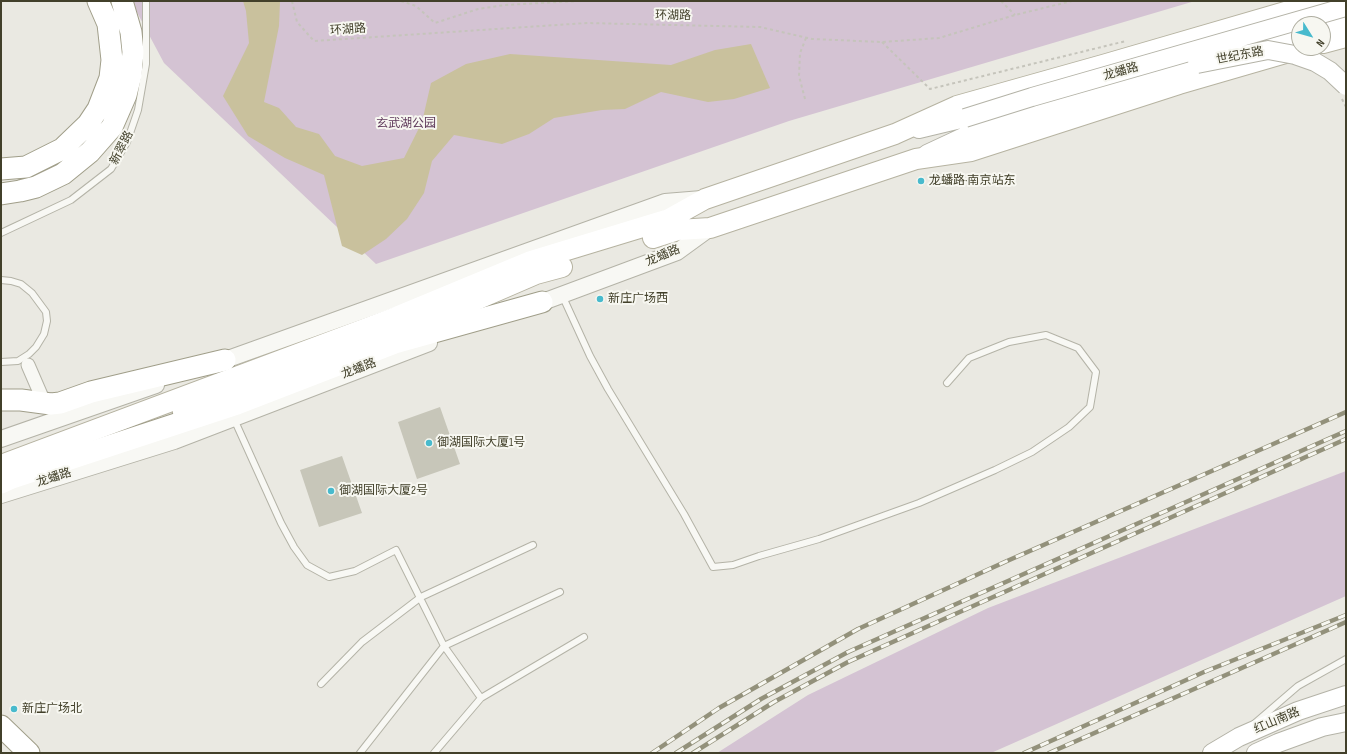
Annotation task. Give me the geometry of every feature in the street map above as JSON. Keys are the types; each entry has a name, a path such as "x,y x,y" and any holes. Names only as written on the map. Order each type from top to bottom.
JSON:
{"highway":[{"path":"1,169 26,167 62,150 88,124 98,109 110,78 112,44 108,24 98,1"},
{"path":"1,194 20,191 36,186 63,174 90,152 112,127 126,95 132,67 131,32 122,1"},
{"path":"1,482 237,404 395,343 542,302"},
{"path":"1,400 21,400 51,404 60,403 92,392 225,360"},
{"path":"1,725 29,753"}],"main road":[{"name":"龙蟠路","path":"1,482 448,312 536,274 673,225 705,199 895,134 957,106 1323,1"},
{"name":"龙蟠路","path":"916,159 968,126 1032,97 1346,7"},
{"path":"1331,27 1346,22"},
{"path":"1331,41 1346,37"},
{"name":"龙蟠路","path":"895,134 968,126 1291,38"},
{"name":"世纪东路","path":"1197,64 1268,50 1295,55 1315,62 1330,71 1346,86"},
{"name":"龙蟠路","path":"1,465 396,317 531,261 673,225 710,228 916,159 971,151 1179,84 1291,51"},
{"name":"红山南路","path":"1212,753 1239,737 1298,711 1346,695"},
{"name":"红山南路","path":"1256,753 1278,743 1322,727 1346,722"},
{"path":"1,725 38,753"}],"street":[{"name":"龙蟠路","path":"1,439 65,418 665,202 705,199"},
{"name":"龙蟠路","path":"1,495 174,441 413,348 677,252 710,228"},
{"path":"28,365 42,395"}],"lane":[{"name":"新翠路","path":"1,233 71,200 111,169 127,142 138,110 146,64 146,1"},
{"path":"1,280 11,280 21,284 32,292 46,312 47,321 40,340 29,354 18,361 1,362"},
{"path":"562,294 590,356 608,389 684,514 712,567 733,565 819,539 919,502 995,470 1032,452 1069,427 1090,407 1096,372 1078,348 1046,335 1009,342 969,358 946,383"},
{"path":"234,418 281,523 294,547 307,565 329,577 355,571 396,550 444,646 481,698"},
{"path":"321,684 362,642 420,597 533,546"},
{"path":"360,753 444,646 560,592"},
{"path":"434,753 481,698 584,637"},
{"path":"1239,737 1298,686 1346,659"}],"path":[{"name":"环湖路","path":"292,1 297,22 314,41 588,23 760,27 806,38 882,42 939,38 1015,15 1072,1"},
{"path":"401,1 416,6 435,23 478,9 505,5 578,1"},
{"path":"1001,1 1015,15"},
{"path":"805,99 799,76 799,69 800,53 806,38"},
{"path":"882,42 930,89 1128,40"}],"green space":[{"name":"玄武湖公园","path":"131,1 1195,1 789,121 376,264 164,63"},
{"path":"1346,471 1346,596 991,753 717,753 808,695 988,608"}],"shaded area":[{"path":"243,1 280,1 279,26 264,102 279,108 296,127 319,134 335,156 362,166 404,158 422,122 431,83 466,64 510,54 671,65 715,50 751,44 770,88 734,99 708,102 661,92 625,109 602,110 554,118 529,134 502,144 454,135 432,161 424,193 407,219 386,239 362,255 342,246 324,175 285,158 248,136 223,96 249,43 246,11"}],"building":[{"name":"御湖国际大厦1号","path":"440,407 460,464 417,479 398,422"},
{"name":"御湖国际大厦2号","path":"342,456 362,513 319,527 300,470"}],"railway":[{"path":"652,753 719,708 858,629 1007,561 1346,412"},
{"path":"676,753 761,699 848,652 1346,431"},
{"path":"693,753 774,702 848,662 1346,439"},
{"path":"1024,753 1204,672 1346,615"},
{"path":"1049,753 1346,622"}],"place":[{"name":"龙蟠路·南京站东","path":"921,181"},
{"name":"新庄广场西","path":"600,299"},
{"name":"御湖国际大厦1号","path":"429,443"},
{"name":"御湖国际大厦2号","path":"331,491"},
{"name":"新庄广场北","path":"14,709"}]}
